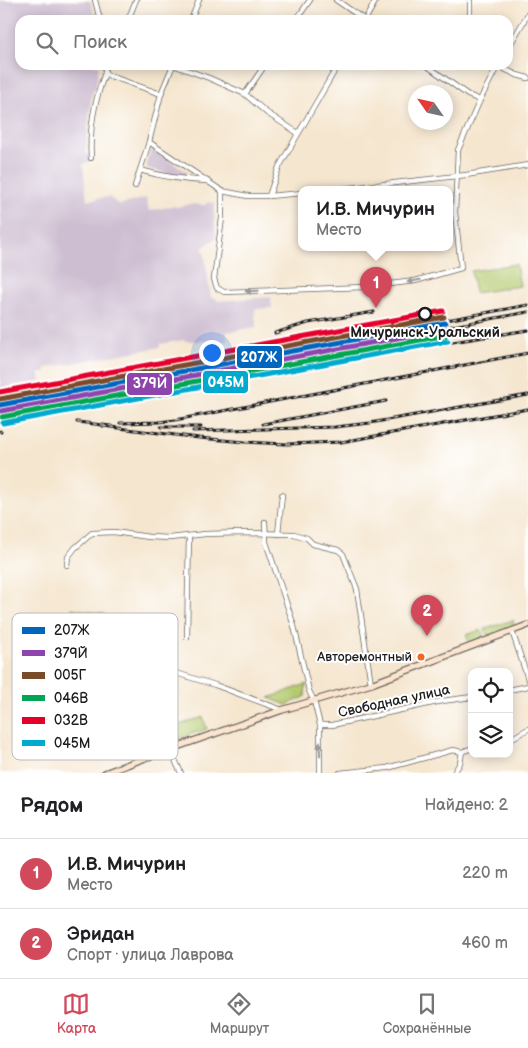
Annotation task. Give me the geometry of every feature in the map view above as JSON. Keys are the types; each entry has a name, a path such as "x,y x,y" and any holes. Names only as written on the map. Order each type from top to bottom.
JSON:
{"main road":[{"path":"178,746 282,710 371,684 528,625"},
{"path":"105,773 140,760"}],"street":[{"path":"95,0 99,15"},
{"path":"130,15 136,0"},
{"path":"193,15 199,0"},
{"path":"300,15 310,0"},
{"path":"336,0 358,15"},
{"path":"368,15 376,0"},
{"path":"470,0 471,15"},
{"path":"513,40 528,14"},
{"path":"135,186 149,142 161,94 171,70"},
{"path":"187,70 245,94 267,113 298,133"},
{"path":"245,94 262,70"},
{"path":"269,196 279,167 335,70"},
{"path":"433,70 468,95 480,100"},
{"path":"222,191 222,218 214,278 217,288 224,292 365,287 415,282 461,268 455,212 458,150 480,100 496,70"},
{"path":"506,70 528,78"},
{"path":"91,158 95,108 98,90 105,73 161,94"},
{"path":"149,142 222,191 248,196 298,193"},
{"path":"368,186 456,176 528,165"},
{"path":"140,170 181,180 207,181"},
{"path":"278,534 282,495"},
{"path":"265,522 266,542 294,626 309,691 314,701 320,725 320,773"},
{"path":"67,565 68,557 75,548 92,533 114,532 170,538 232,533 294,534 307,538 313,544 338,550 343,554 358,589 371,684"},
{"path":"186,637 188,536"},
{"path":"512,631 528,679"},
{"path":"178,673 282,710"},
{"path":"513,689 528,686"},
{"name":"Свободная улица","path":"320,725 332,725 442,701 468,698"},
{"path":"513,738 528,729"},
{"path":"340,773 386,768 454,750 462,752 468,750"},
{"path":"454,773 460,763 462,752"},
{"path":"175,760 181,773"}],"shaded area":[{"path":"0,0 90,1 94,15 15,15 15,70 98,70 96,88 92,93 85,153 89,155 89,162 83,164 87,200 109,197 119,205 146,198 149,211 172,206 206,205 207,202 215,203 216,238 202,248 205,253 211,298 217,298 217,301 271,297 272,308 255,309 256,327 227,332 227,341 184,340 160,344 160,347 46,368 46,372 39,374 41,381 0,388"},
{"path":"152,150 187,172 184,178 147,168 147,159"}],"green space":[{"path":"516,264 520,286 475,293 471,271"},
{"path":"72,608 99,613 71,613"},
{"path":"513,620 513,627 487,636 485,629"},
{"path":"481,630 484,637 469,643 466,635"},
{"path":"306,684 305,697 286,705 269,698"},
{"path":"203,717 207,729 178,739 178,725"}],"railway":[{"path":"130,378 528,305"},
{"path":"275,333 308,323 374,312"},
{"path":"0,410 528,312"},
{"path":"15,414 139,399 440,344 528,330"},
{"path":"120,423 175,420 528,353"},
{"path":"193,431 335,427 370,423 528,395"},
{"path":"263,424 386,401"},
{"path":"103,426 245,442 287,444 341,442 528,409"},
{"path":"77,422 111,426"},
{"path":"161,427 201,427"}],"transit line":[{"name":"032В","path":"0,392 443,311"},
{"name":"005Г","path":"0,399 444,317"},
{"name":"207Ж","path":"0,405 445,323"},
{"name":"379Й","path":"1,411 446,329"},
{"name":"046В","path":"2,417 447,335"},
{"name":"045М","path":"3,423 448,341"}],"place":[{"name":"И.В. Мичурин","path":"376,308"},
{"name":"Мичуринск-Уральский","path":"425,314"},
{"name":"Эридан","path":"427,636"},
{"name":"Авторемонтный","path":"421,657"}]}
